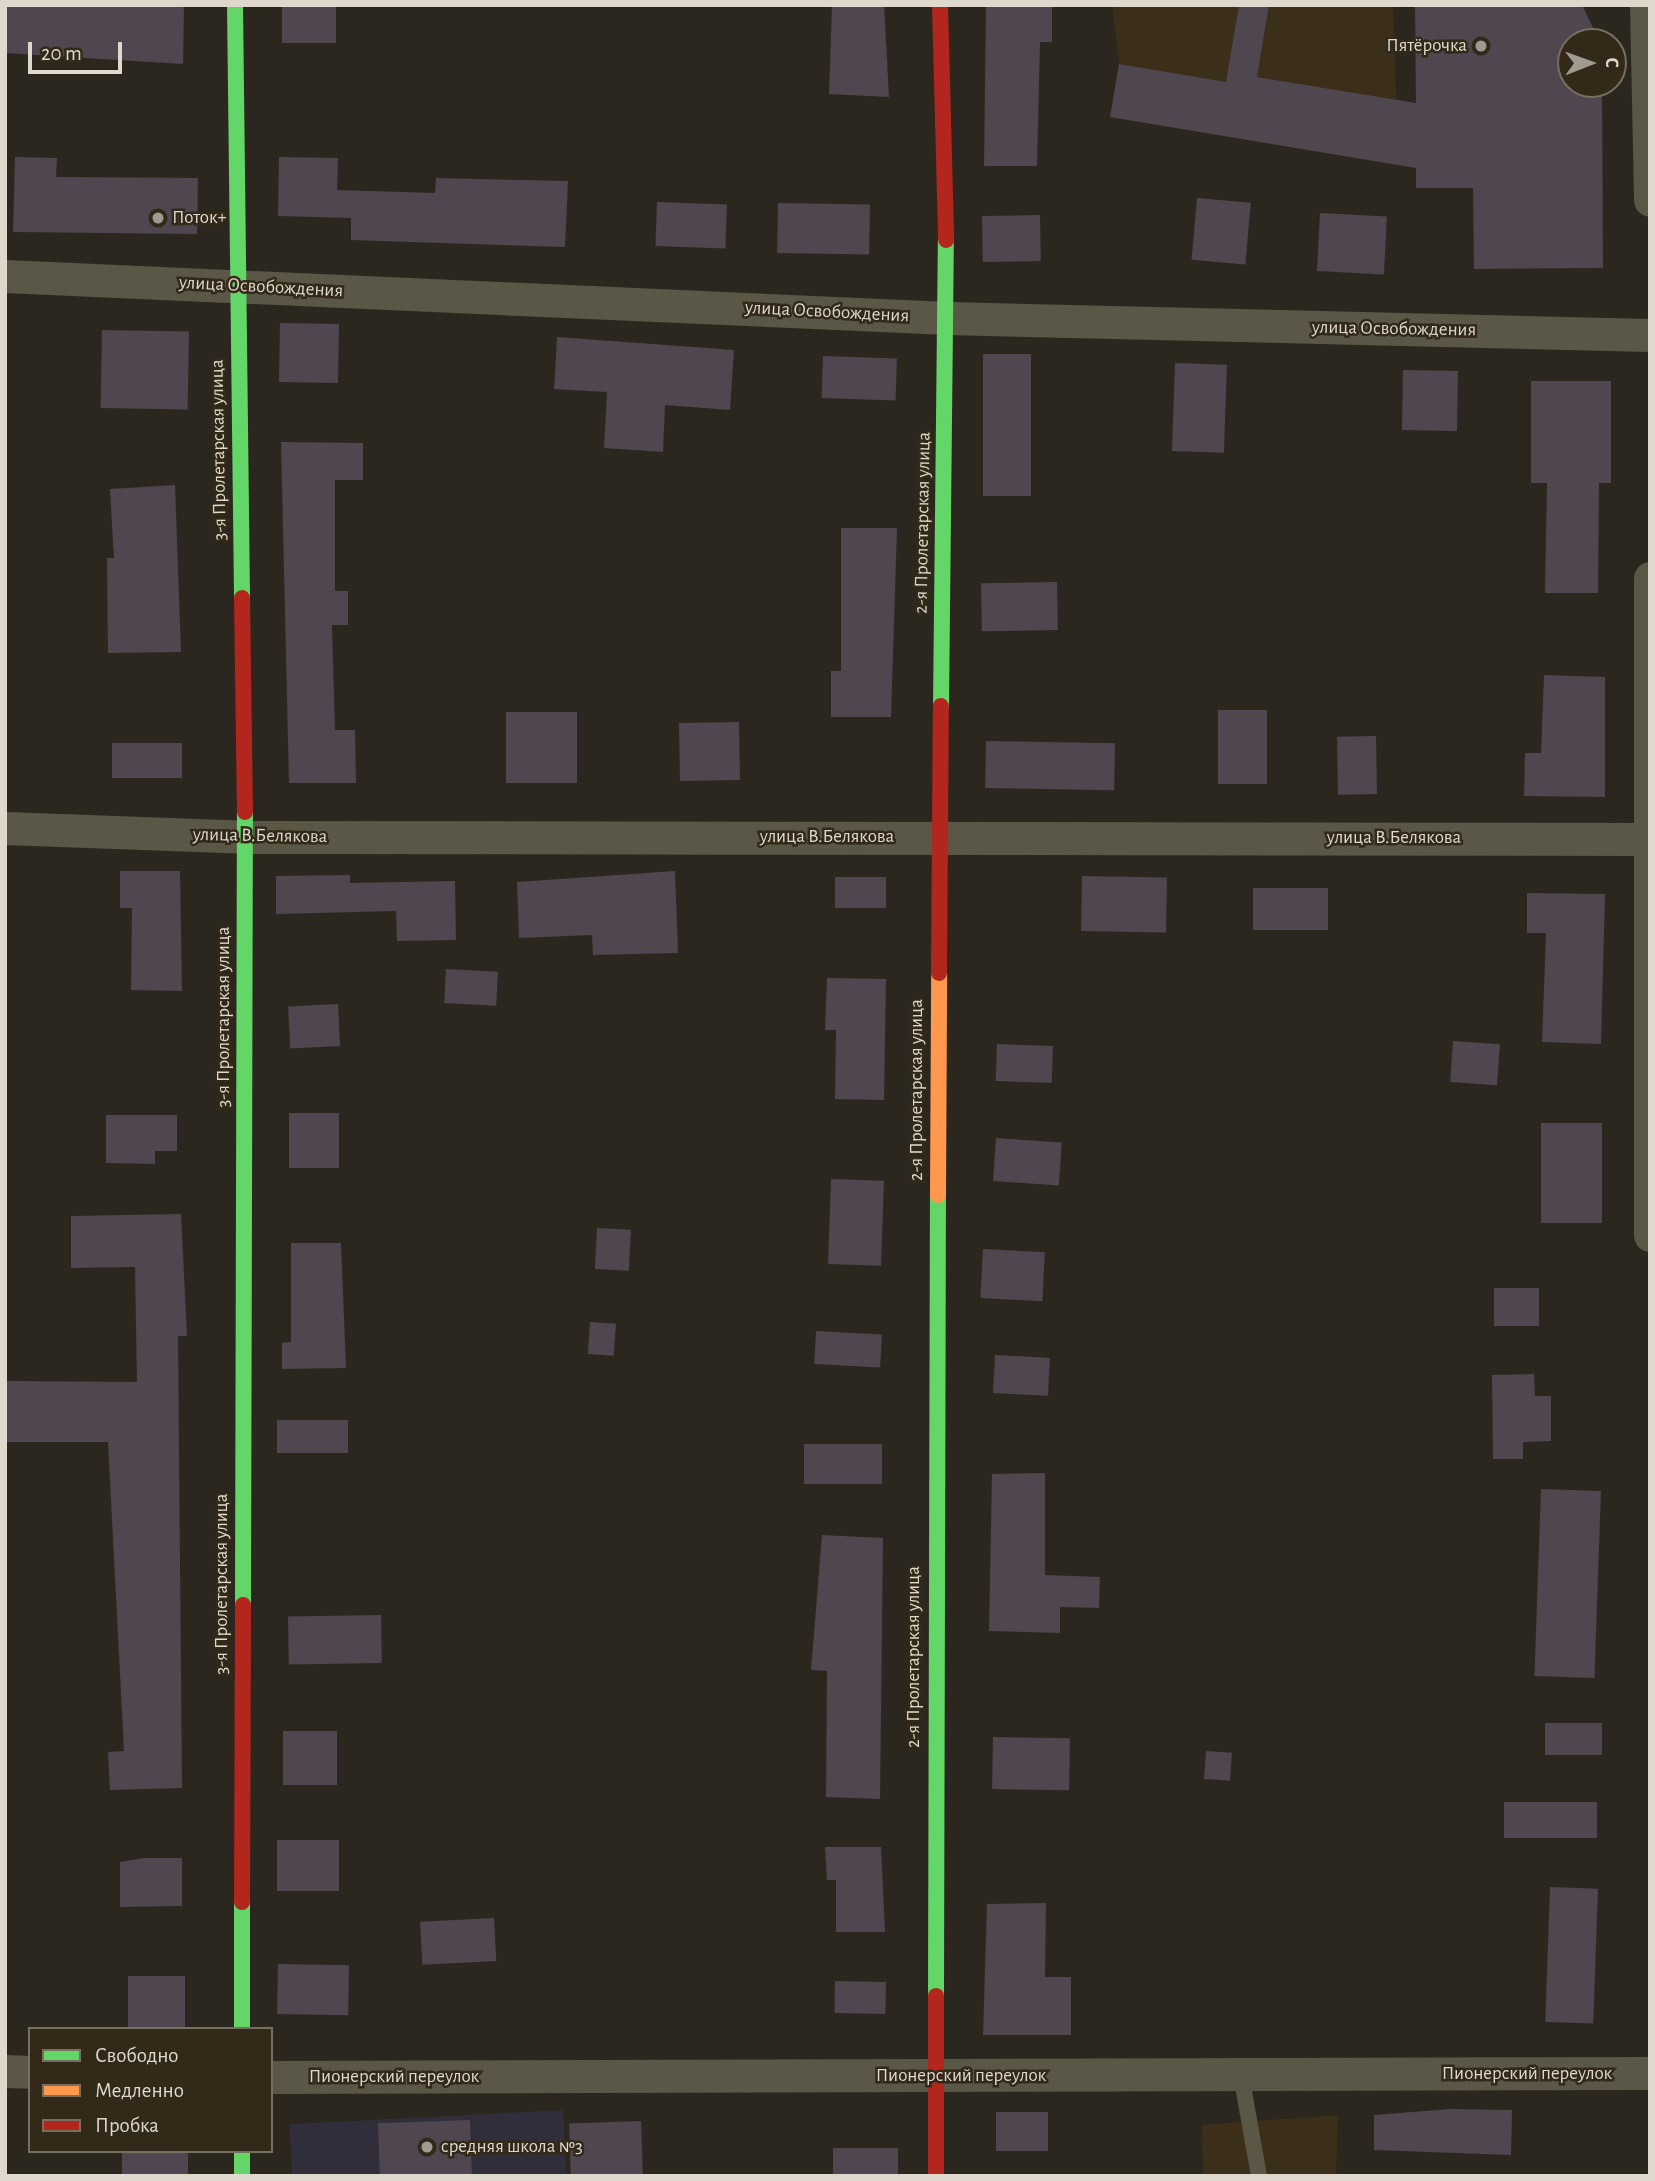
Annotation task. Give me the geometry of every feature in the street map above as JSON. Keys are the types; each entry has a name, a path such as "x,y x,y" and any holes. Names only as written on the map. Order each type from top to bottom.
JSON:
{"street":[{"name":"3-я Пролетарская улица","path":"235,5 245,837 242,2027"},
{"name":"2-я Пролетарская улица","path":"936,2176 939,836 948,318 940,5"},
{"path":"1646,5 1650,200"},
{"name":"улица Освобождения","path":"5,276 948,318 1650,335"},
{"path":"1650,578 1650,1235"},
{"name":"улица В.Белякова","path":"5,828 245,837 1648,839"},
{"path":"5,2071 28,2072"},
{"name":"Пионерский переулок","path":"273,2077 1650,2073"},
{"path":"242,2153 242,2176"}],"lane":[{"path":"1241,2075 1259,2176"}],"shaded area":[{"path":"1112,5 1393,5 1396,100 1385,163 1110,117 1119,64"},
{"name":"средняя школа №3","path":"563,2110 566,2176 292,2176 289,2124"},
{"path":"1338,2115 1336,2176 1203,2176 1202,2125"}],"building":[{"path":"5,5 184,5 183,64 5,53"},
{"path":"282,5 336,5 336,43 282,43"},
{"path":"832,5 884,5 889,97 829,94"},
{"path":"986,5 1052,5 1052,42 1040,42 1037,166 984,166"},
{"path":"1239,5 1269,5 1257,77 1416,103 1415,5 1582,5 1593,28 1557,28 1557,98 1602,98 1603,268 1474,269 1473,188 1416,188 1416,168 1110,117 1119,64 1226,82"},
{"path":"15,157 57,158 56,177 198,178 197,234 13,232"},
{"path":"279,157 338,158 337,190 435,193 436,178 568,181 565,247 351,240 351,218 278,216"},
{"path":"1197,198 1251,203 1245,264 1192,260"},
{"path":"657,202 727,204 725,248 655,246"},
{"path":"778,203 870,205 869,255 777,253"},
{"path":"1320,213 1387,217 1384,274 1317,271"},
{"path":"1040,215 1041,261 983,262 982,216"},
{"path":"280,323 339,324 338,383 279,382"},
{"path":"102,330 189,332 188,410 101,408"},
{"path":"557,337 734,350 730,410 665,405 663,452 604,448 607,392 554,389"},
{"path":"983,354 1031,354 1031,496 983,496"},
{"path":"823,356 897,359 895,401 822,398"},
{"path":"1175,363 1227,365 1224,453 1172,451"},
{"path":"1403,370 1458,371 1457,431 1402,430"},
{"path":"1531,381 1611,381 1611,483 1599,483 1598,593 1545,593 1547,483 1531,483"},
{"path":"281,442 363,443 363,480 335,480 335,591 348,591 348,625 332,625 335,730 355,730 356,783 289,783"},
{"path":"175,485 181,652 108,653 107,558 114,558 110,489"},
{"path":"841,528 897,528 891,717 831,717 831,671 841,671"},
{"path":"1057,582 1058,630 982,631 981,583"},
{"path":"1544,675 1605,677 1605,797 1524,796 1525,753 1541,753"},
{"path":"1218,710 1267,710 1267,784 1218,784"},
{"path":"506,712 577,712 577,783 506,783"},
{"path":"739,722 740,780 680,781 679,723"},
{"path":"1376,736 1377,794 1338,795 1337,737"},
{"path":"986,741 1115,743 1114,790 985,788"},
{"path":"112,743 182,743 182,778 112,778"},
{"path":"120,871 180,871 182,991 131,990 132,908 120,908"},
{"path":"675,871 678,953 593,955 592,935 519,938 517,882"},
{"path":"350,875 350,883 455,881 456,940 397,941 396,911 276,914 276,876"},
{"path":"1082,876 1167,877 1166,932 1081,931"},
{"path":"835,877 886,877 886,908 835,908"},
{"path":"1253,888 1328,888 1328,930 1253,930"},
{"path":"1527,893 1605,894 1601,1044 1542,1042 1546,933 1527,933"},
{"path":"446,969 498,972 496,1006 444,1003"},
{"path":"827,978 886,979 884,1100 835,1099 836,1030 825,1030"},
{"path":"338,1004 340,1046 290,1049 288,1007"},
{"path":"1453,1041 1500,1044 1497,1085 1450,1082"},
{"path":"997,1044 1053,1046 1052,1083 996,1081"},
{"path":"289,1113 339,1113 339,1168 289,1168"},
{"path":"106,1115 177,1115 177,1151 155,1151 155,1164 106,1163"},
{"path":"1541,1123 1602,1123 1602,1223 1541,1223"},
{"path":"996,1138 1062,1143 1059,1185 993,1181"},
{"path":"831,1179 884,1181 881,1266 828,1264"},
{"path":"181,1214 187,1336 178,1336 182,1788 110,1790 108,1752 124,1751 108,1442 5,1442 5,1381 137,1382 135,1267 71,1268 71,1216"},
{"path":"597,1228 631,1230 629,1271 595,1269"},
{"path":"291,1243 341,1243 346,1368 282,1369 282,1343 291,1342"},
{"path":"983,1249 1045,1252 1042,1301 980,1298"},
{"path":"1494,1288 1539,1288 1539,1326 1494,1326"},
{"path":"590,1322 616,1324 614,1356 588,1354"},
{"path":"816,1331 882,1334 880,1367 814,1364"},
{"path":"995,1355 1050,1358 1048,1396 993,1393"},
{"path":"1534,1374 1535,1396 1551,1396 1551,1441 1523,1442 1523,1459 1493,1459 1492,1375"},
{"path":"277,1420 348,1420 348,1453 277,1453"},
{"path":"804,1444 882,1444 882,1484 804,1484"},
{"path":"1045,1473 1045,1575 1100,1577 1099,1608 1060,1607 1060,1633 989,1631 992,1474"},
{"path":"1541,1489 1601,1491 1594,1678 1534,1676"},
{"path":"822,1535 883,1538 880,1799 826,1797 827,1671 811,1670"},
{"path":"381,1615 382,1663 289,1665 288,1617"},
{"path":"1545,1723 1602,1723 1602,1755 1545,1755"},
{"path":"283,1731 337,1731 337,1785 283,1785"},
{"path":"993,1737 1070,1738 1069,1790 992,1789"},
{"path":"1206,1751 1232,1753 1230,1781 1204,1779"},
{"path":"1504,1802 1597,1802 1597,1838 1504,1838"},
{"path":"277,1840 339,1840 339,1891 277,1891"},
{"path":"825,1847 881,1847 885,1932 836,1932 836,1880 827,1880"},
{"path":"144,1858 182,1858 182,1906 120,1907 120,1862"},
{"path":"1550,1887 1598,1889 1593,2024 1545,2022"},
{"path":"1046,1903 1045,1977 1071,1977 1071,2035 983,2035 987,1904"},
{"path":"494,1918 496,1961 422,1965 420,1922"},
{"path":"278,1964 349,1965 348,2015 277,2014"},
{"path":"128,1976 185,1976 185,2027 128,2027"},
{"path":"835,1981 886,1982 885,2014 834,2013"},
{"path":"1451,2109 1512,2110 1511,2155 1374,2150 1374,2115"},
{"path":"996,2112 1048,2112 1048,2151 996,2151"},
{"name":"средняя школа №3","path":"470,2120 472,2176 380,2176 378,2123"},
{"path":"641,2121 643,2176 571,2176 569,2124"},
{"path":"833,2148 898,2148 898,2176 833,2176"},
{"path":"122,2153 188,2153 188,2176 122,2176"}],"traffic: fast":[{"path":"235,5 242,598"},
{"path":"941,706 946,240"},
{"path":"243,1605 245,812"},
{"path":"936,1996 938,1195"},
{"path":"242,1902 242,2027"},
{"path":"242,2153 242,2176"}],"traffic: slow":[{"path":"938,1195 939,973"}],"traffic: jam":[{"path":"940,5 946,240"},
{"path":"242,598 245,812"},
{"path":"939,973 941,706"},
{"path":"242,1902 243,1605"},
{"path":"936,1996 936,2176"}],"place":[{"name":"Пятёрочка","path":"1481,46"},
{"name":"Поток+","path":"158,218"},
{"name":"средняя школа №3","path":"427,2147"}]}
